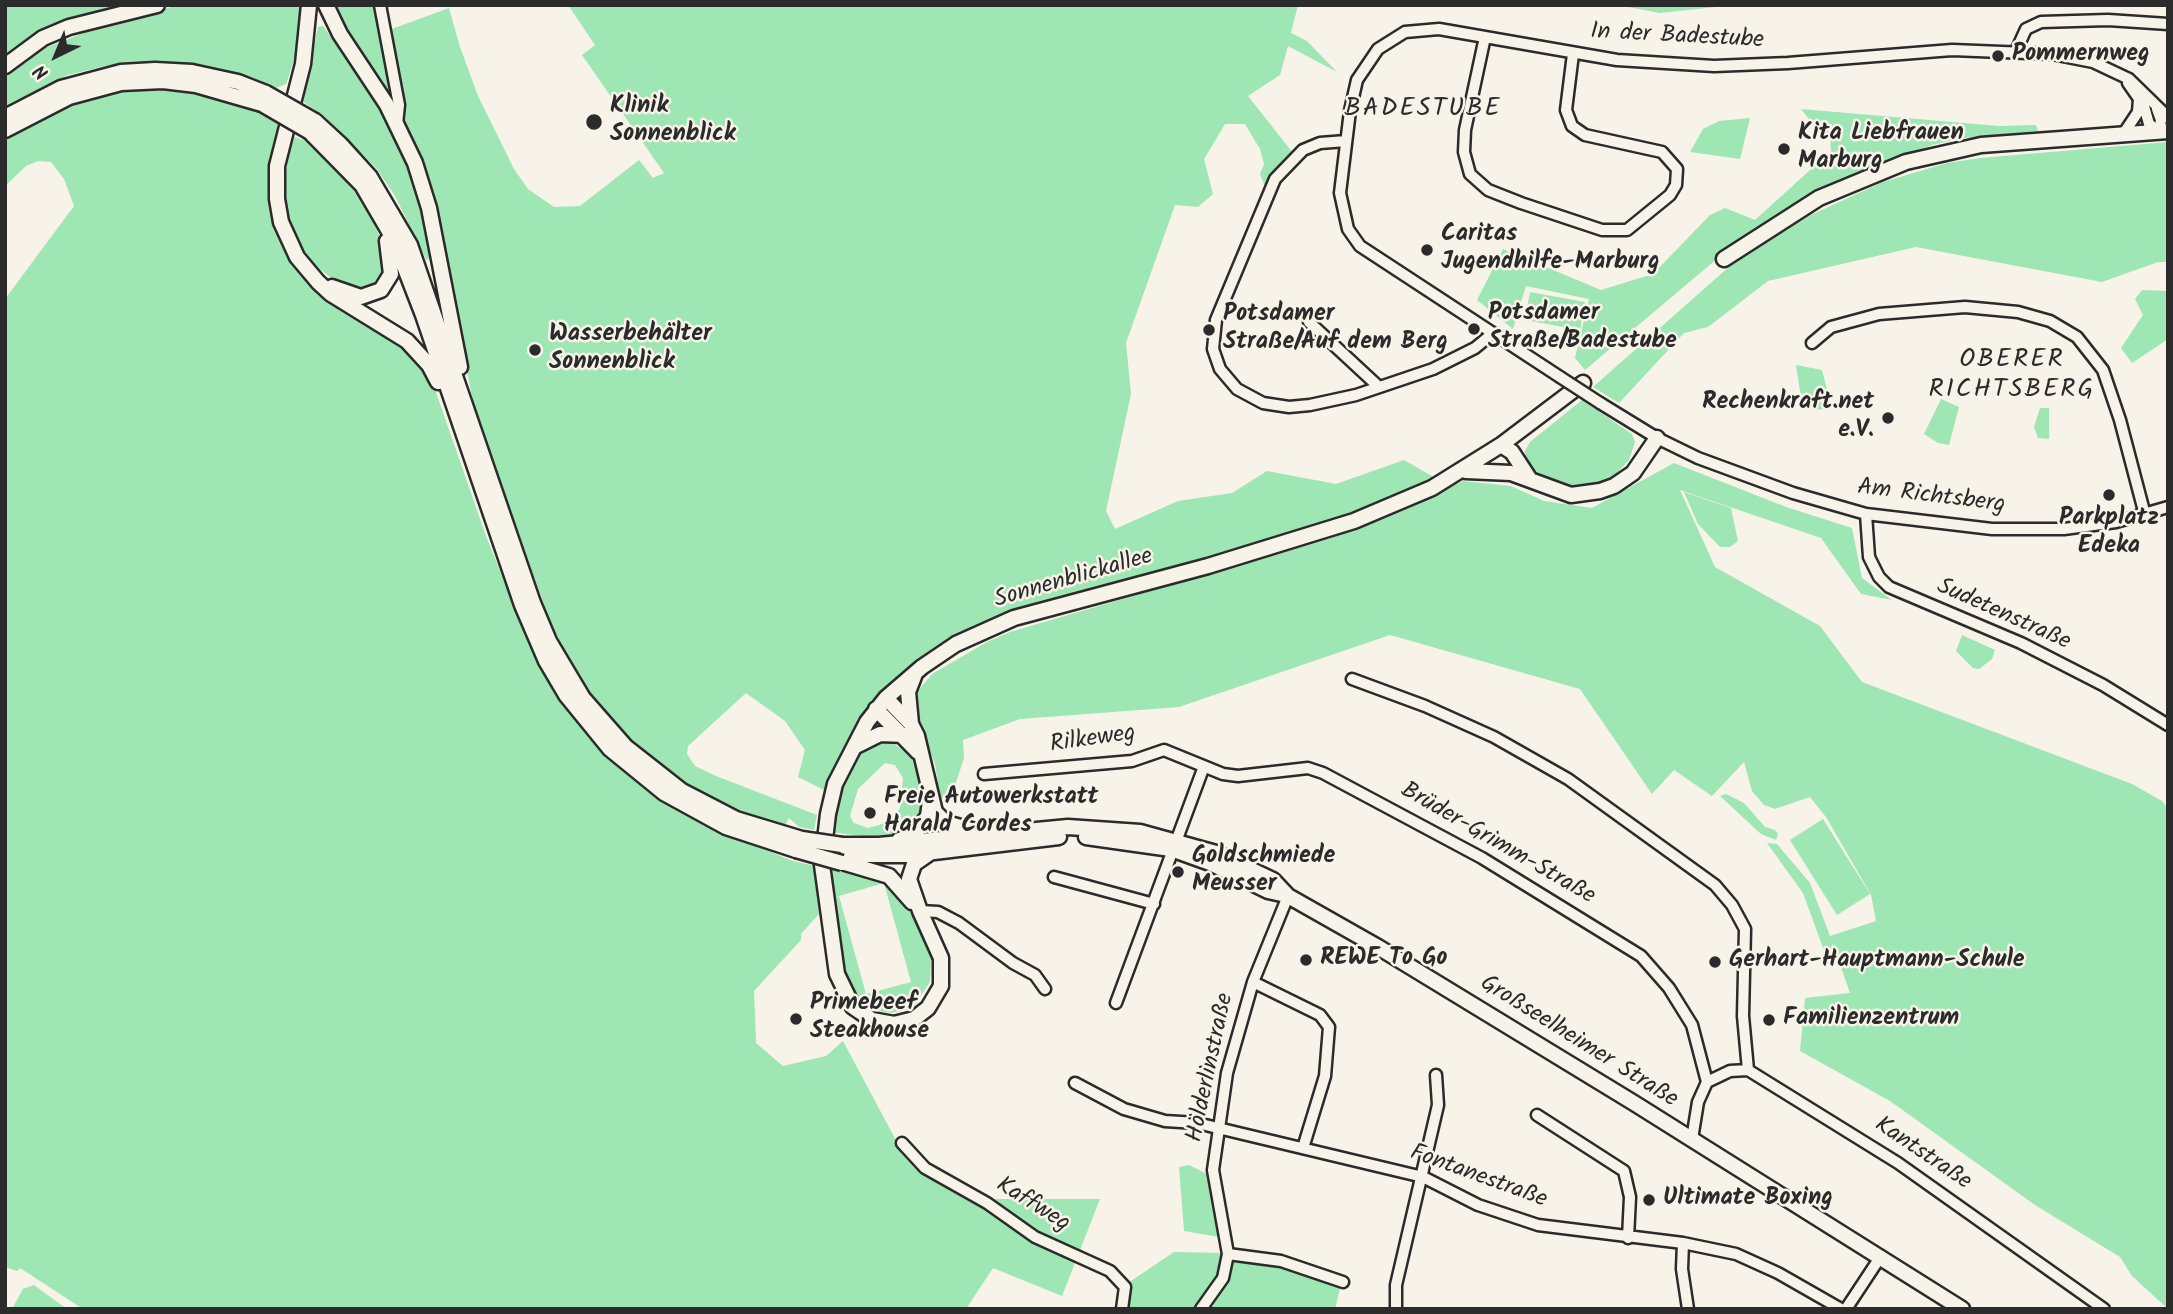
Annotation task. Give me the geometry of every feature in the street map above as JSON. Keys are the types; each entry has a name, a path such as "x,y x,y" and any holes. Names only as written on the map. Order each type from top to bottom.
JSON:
{"main road":[{"path":"5,66 28,47 56,33 157,5"},
{"path":"309,5 303,64 276,178 281,222 293,249 308,271 331,295 415,348 434,374 451,418 465,440"},
{"path":"326,5 340,34 397,124 415,163 429,208 464,399"},
{"path":"5,117 61,88 121,72 155,69 192,72 238,82 341,145 370,177 391,209 420,271 533,603 549,641 583,698 626,747 682,791 736,819 799,844"},
{"path":"5,130 26,116 69,97 121,83 149,81 196,85 264,99"},
{"path":"312,126 362,185 402,256 532,630 555,678 582,718 631,768 677,802 735,830 842,854 889,876 920,911"},
{"path":"1724,260 1819,198 1906,162 1981,145 2163,131"},
{"path":"308,271 352,295 369,296 386,285 391,274 391,250 362,185"},
{"name":"Sonnenblickallee","path":"920,911 941,958 942,973 938,995 928,1008 914,1019 894,1024 872,1020 853,1007 841,986 822,873 831,796 852,749 881,704 915,673 956,645 1014,618 1209,566 1354,521 1464,471 1583,383"},
{"path":"1464,471 1511,473 1529,478 1559,493 1571,495 1600,491 1615,486 1633,472 1657,438"},
{"path":"1502,445 1505,465 1511,473"},
{"path":"1502,445 1512,452 1529,478"},
{"path":"908,729 908,692 915,673"},
{"path":"881,704 908,729 920,756 935,813 946,823 994,834"},
{"path":"852,749 873,735 908,729"},
{"path":"842,854 914,833 928,816 930,800"},
{"name":"Großseelheimer Straße","path":"879,845 1068,827 1103,828 1173,844 1241,864 1273,880 1287,896 1378,947 1692,1139 1962,1309"},
{"path":"842,854 930,853 1059,837 1173,844"},
{"path":"920,911 911,887 910,872 914,864 930,853"}],"street":[{"path":"380,5 400,116 397,124"},
{"path":"2016,51 2026,29 2041,22 2108,20 2168,24"},
{"name":"In der Badestube","path":"1657,438 1492,334 1360,246 1353,238 1342,209 1340,193 1346,141 1357,80 1370,58 1388,41 1411,29 1425,28 1617,60 1714,66 1788,63 1943,50 2016,51 2093,62 2140,86 2168,117"},
{"path":"1485,37 1465,130 1464,152 1470,174 1477,183 1521,203 1602,230 1619,232 1634,228 1670,195 1677,182 1675,166 1662,152 1585,135 1570,123 1566,110 1573,54"},
{"name":"In der Badestube","path":"2120,76 2139,98 2149,124 2163,131"},
{"path":"2124,133 2138,112 2139,98"},
{"path":"2157,106 2163,131"},
{"path":"1346,141 1320,143 1303,150 1275,179 1216,320 1213,349 1220,369 1237,389 1249,397 1272,405 1310,405 1379,387 1433,369 1475,348 1492,334"},
{"path":"1812,343 1830,327 1879,314 1965,307 2018,312 2050,321 2077,337 2103,370 2120,420 2145,515"},
{"path":"1309,321 1379,387"},
{"name":"Am Richtsberg","path":"1657,438 1735,472 1866,514 1992,529 2052,529 2084,528 2145,515 2168,507"},
{"name":"Sudetenstraße","path":"1866,514 1867,549 1873,566 1884,582 1899,594 2021,643 2103,685 2168,725"},
{"path":"1352,679 1425,706 1494,737 1578,786 1715,885 1732,905 1745,929 1743,1016 1748,1070 1730,1071 1707,1082 1698,1102 1692,1139"},
{"name":"Rilkeweg","path":"984,774 1132,761 1164,750 1180,755 1203,769"},
{"name":"Brüder-Grimm-Straße","path":"1203,769 1238,776 1294,768 1315,769 1482,858 1605,931 1641,956 1682,1006 1692,1025 1707,1082"},
{"path":"1116,1003 1203,769"},
{"path":"1054,877 1154,904"},
{"name":"Hölderlinstraße","path":"1228,1254 1214,1185 1217,1128 1227,1073 1253,982 1287,896"},
{"path":"920,911 945,914 1035,975 1045,989"},
{"path":"1253,982 1320,1015 1329,1027 1325,1076 1303,1148"},
{"name":"Kantstraße","path":"1748,1070 1898,1163 2104,1309"},
{"path":"1396,1309 1396,1285 1438,1105 1436,1075"},
{"name":"Fontanestraße","path":"1074,1083 1124,1109 1165,1121 1197,1122 1423,1177 1478,1205 1538,1225 1683,1243 1736,1254 1840,1309"},
{"path":"1537,1115 1624,1171 1630,1197 1629,1238"},
{"name":"Kaffweg","path":"902,1143 925,1168 988,1203 1035,1237 1110,1271 1125,1287 1122,1309"},
{"path":"1683,1243 1682,1269 1688,1309"},
{"path":"1201,1309 1223,1278 1228,1254 1281,1261 1343,1282"},
{"path":"1846,1309 1881,1256"}],"green space":[{"path":"5,5 129,5 45,29 5,57"},
{"path":"176,5 301,5 297,51 286,84 276,88 254,78 203,65 140,62 105,66 68,75 5,106 5,78 45,48 86,32 135,20"},
{"path":"332,5 381,5 389,30 449,8 478,96 514,169 528,189 554,207 580,206 639,160 653,178 664,173 582,55 595,45 568,5 1298,5 1291,33 1307,41 1337,72 1288,46 1280,75 1248,96 1293,153 1266,189 1260,174 1264,164 1260,149 1245,124 1225,124 1204,159 1213,194 1198,207 1175,205 1126,343 1131,394 1106,511 1115,529 1178,501 1232,493 1267,471 1336,484 1404,460 1437,479 1315,528 1224,555 1021,607 976,627 893,683 854,732 824,790 798,777 805,750 785,721 746,693 688,746 687,754 695,766 716,776 817,815 814,830 799,827 789,818 785,826 746,816 694,792 637,747 596,702 564,652 544,605 474,406 435,215 392,94 392,100 345,33"},
{"path":"1618,5 1735,5 1660,13"},
{"path":"323,26 366,85 394,134 411,172 433,248 427,261 395,196 376,168 325,117 302,101 318,27"},
{"path":"148,88 210,95 237,102 280,123 270,169 269,202 285,253 312,287 407,348 431,378 486,536 531,647 558,697 592,740 631,778 677,810 718,831 793,861 815,866 819,914 801,934 801,940 754,991 756,1043 783,1066 826,1056 843,1041 899,1146 923,1172 988,1199 1100,1199 1062,1296 993,1268 966,1309 83,1309 20,1268 17,1271 5,1267 5,299 74,206 64,179 51,162 38,161 26,166 5,186 5,140 31,122 60,108 118,92"},
{"path":"1801,109 1999,126 2036,125 2038,131 1963,138 1932,145 1820,188 1731,247 1585,370 1575,358 1589,299 1526,286 1513,329 1477,300 1503,249 1601,290 1653,274 1710,215 1725,208 1755,220 1831,151 1830,134 1813,124"},
{"path":"1750,118 1740,159 1690,152 1703,129 1719,121"},
{"path":"295,137 309,142 335,165 364,204 377,230 385,252 385,268 370,288 359,292 344,288 312,263 298,244 288,217 284,189 289,149"},
{"path":"2168,142 2168,262 2158,262 2102,282 1916,247 1768,281 1708,327 1684,333 1619,403 1593,387 1739,258 1811,215 1883,182 1947,163 1980,158"},
{"path":"2142,290 2168,291 2168,339 2132,363 2121,348 2143,315 2135,299"},
{"path":"1530,292 1585,302 1580,330 1525,320"},
{"path":"1796,365 1822,370 1832,408 1815,410 1807,406 1800,391"},
{"path":"1941,399 1959,407 1949,445 1938,443 1924,434"},
{"path":"1582,400 1632,434 1635,442 1629,460 1613,477 1601,484 1572,490 1539,477 1526,460 1525,451 1530,442"},
{"path":"2040,408 2049,408 2049,439 2038,438 2034,427"},
{"path":"1674,463 1786,507 1852,528 1862,578 1892,600 1861,594 1821,538 1680,490 1715,567 1820,626 1862,682 2132,784 2162,801 2168,809 2168,1309 2132,1276 2120,1257 2035,1205 1890,1101 1800,1051 1805,998 1850,993 1832,942 1834,956 1826,956 1803,893 1767,843 1777,844 1810,883 1830,936 1876,921 1871,895 1826,817 1810,797 1775,809 1764,805 1752,791 1744,762 1712,796 1674,770 1652,794 1580,689 1390,635 1179,707 1020,719 963,740 964,758 950,800 940,797 935,764 918,721 914,696 932,674 987,642 1010,632 1328,539 1390,516 1463,481 1511,486 1544,501 1592,508"},
{"path":"1684,492 1731,508 1738,541 1730,547 1720,547 1698,524"},
{"path":"1962,635 1995,650 1992,659 1979,669 1973,668 1956,651"},
{"path":"877,740 893,743 910,755 921,775 921,814 908,829 879,838 829,832 849,768 866,745","holes":["885,763 895,765 903,778 900,808 890,820 879,825 868,828 854,823 850,816 858,789"]},
{"path":"1726,794 1744,803 1765,827 1775,830 1778,834 1776,840 1761,834 1720,796"},
{"path":"1823,819 1870,894 1837,915 1790,840"},
{"path":"841,868 880,877 902,897 911,910 931,959 930,982 913,1008 891,1013 868,1009 853,993 843,964 829,869","holes":["884,883 911,982 866,994 839,896"]},
{"path":"1189,1165 1207,1174 1219,1237 1184,1231 1179,1167"},
{"path":"1174,1252 1226,1253 1280,1263 1341,1284 1335,1309 1125,1309 1128,1283"},
{"path":"34,1285 67,1309 12,1309 23,1289"}],"place":[{"name":"Pommernweg","path":"1998,56"},
{"name":"Klinik Sonnenblick","path":"594,122"},
{"name":"Kita Liebfrauen Marburg","path":"1784,149"},
{"name":"Caritas Jugendhilfe-Marburg","path":"1427,250"},
{"name":"Potsdamer Straße/Badestube","path":"1474,329"},
{"name":"Potsdamer Straße/Auf dem Berg","path":"1209,330"},
{"name":"Wasserbehälter Sonnenblick","path":"535,350"},
{"name":"Rechenkraft.net e.V.","path":"1888,418"},
{"name":"Parkplatz Edeka","path":"2109,495"},
{"name":"Freie Autowerkstatt Harald Cordes","path":"870,813"},
{"name":"Goldschmiede Meusser","path":"1178,872"},
{"name":"REWE To Go","path":"1306,960"},
{"name":"Gerhart-Hauptmann-Schule","path":"1715,962"},
{"name":"Primebeef Steakhouse","path":"796,1019"},
{"name":"Familienzentrum","path":"1769,1020"},
{"name":"Ultimate Boxing","path":"1649,1200"}],"district":[{"name":"BADESTUBE","path":"1423,111"},
{"name":"OBERER RICHTSBERG","path":"2012,377"}]}
